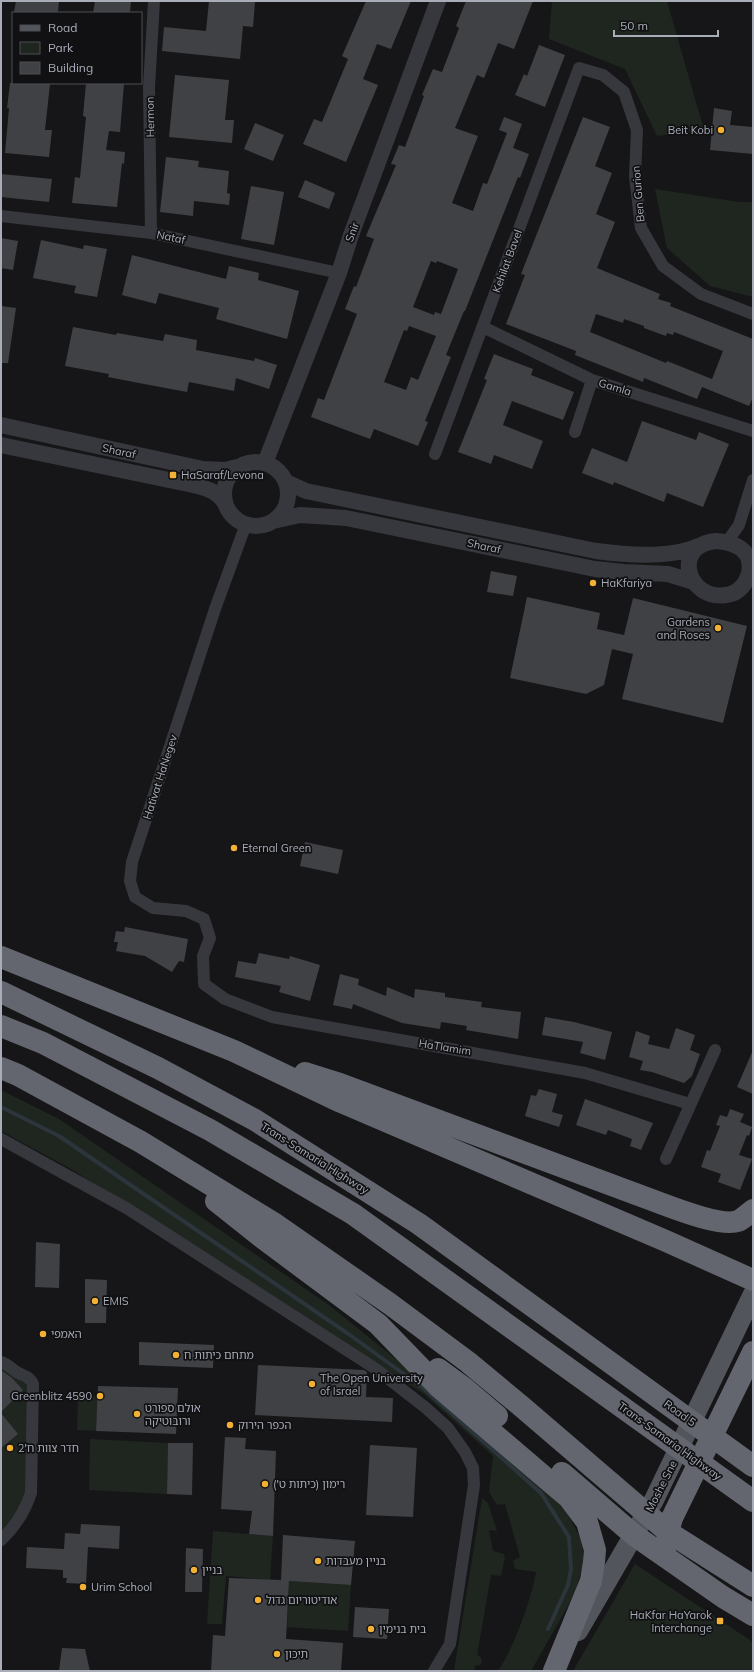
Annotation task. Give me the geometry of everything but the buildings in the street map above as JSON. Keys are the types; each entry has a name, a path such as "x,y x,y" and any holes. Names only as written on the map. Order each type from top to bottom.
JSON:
{"highway":[{"path":"1,957 234,1051 341,1102 666,1241 753,1280"},
{"name":"Road 5","path":"1,992 158,1068 255,1120 419,1224 753,1466"},
{"path":"1,1026 43,1043 210,1130 354,1214 753,1501"},
{"path":"234,1051 340,1084 694,1215 719,1221 738,1221 753,1210"},
{"path":"1,1068 18,1075 141,1142 275,1224 396,1308 468,1362 650,1507 670,1525 753,1586"},
{"path":"141,1142 260,1236 464,1388 634,1535 723,1597 753,1615"},
{"path":"378,1324 440,1388 569,1498 587,1522 595,1550 591,1581 554,1671"},
{"path":"677,1565 669,1554 667,1545 670,1525 753,1352"}],"main road":[{"name":"Moshe Sne","path":"554,1671 650,1507 753,1294"},
{"path":"728,1347 743,1336 753,1333"}],"street":[{"name":"Hermon","path":"151,232 149,87 154,1"},
{"name":"Snir","path":"265,463 339,273 351,235 438,1"},
{"name":"Ben Gurion","path":"579,68 603,75 624,92 637,130 635,176 641,228 662,266 700,294 753,314"},
{"name":"Kehilat Bavel","path":"435,454 579,68"},
{"name":"Nataf","path":"1,216 151,232 339,273"},
{"name":"Gamla","path":"483,327 592,380 753,431"},
{"path":"575,432 592,380"},
{"name":"Sharaf","path":"1,425 203,469 225,470 237,468"},
{"name":"Sharaf","path":"1,445 209,489 221,497 225,503"},
{"path":"246,463 265,463 274,467 286,482 288,494 286,505 280,515 273,521 260,525 246,524 237,520 225,503 224,492 226,482 230,474 246,463"},
{"path":"727,542 738,525 753,480"},
{"name":"Sharaf","path":"286,482 312,492 596,551 628,554 650,554 682,552 698,546"},
{"name":"Sharaf","path":"273,521 300,515 346,518 595,569 668,574 694,582"},
{"name":"Hativat HaNegev","path":"204,984 203,956 210,938 204,919 186,911 153,908 135,897 130,881 132,862 215,609 246,524"},
{"path":"733,593 747,583 751,574 751,559 742,549 727,542 709,542 698,546 692,552 689,573 694,582 703,591 719,596 733,593 753,593"},
{"name":"HaTlamim","path":"204,984 225,1000 272,1017 585,1073 690,1104"},
{"path":"666,1159 715,1050"},
{"path":"1,1139 128,1209 376,1369 426,1408 456,1437 473,1468 474,1485 450,1644 434,1671"},
{"path":"1,1362 19,1373 26,1375 33,1384 31,1493 26,1508 10,1532 1,1540"}],"green space":[{"path":"552,1 667,1 704,130 657,136 625,69 549,39"},
{"path":"655,189 739,202 753,202 753,297 710,286 667,248"},
{"path":"1,1090 59,1119 329,1305 422,1380 565,1509 581,1539 584,1559 576,1592 531,1671 498,1671 516,1637 534,1583 536,1572 515,1569 513,1561 520,1557 505,1504 497,1505 489,1492 493,1456 424,1394 71,1169 1,1131"},
{"path":"1,1366 28,1371 27,1490 24,1499 1,1536"},
{"path":"78,1396 98,1396 96,1431 77,1430"},
{"path":"90,1439 168,1443 167,1494 89,1490"},
{"path":"482,1498 488,1503 497,1531 489,1530 493,1551 504,1554 505,1557 501,1576 491,1575 477,1655 481,1657 482,1662 480,1665 475,1666 474,1671 454,1671"},
{"path":"213,1531 273,1536 270,1580 226,1576 222,1624 207,1624"},
{"path":"635,1564 753,1642 753,1671 573,1671"},
{"path":"289,1581 351,1585 348,1631 287,1627"}],"waterway":[{"path":"1,1107 59,1136 350,1335 423,1388 541,1493 569,1537 571,1569 568,1585 548,1629"}],"place":[{"name":"Beit Kobi","path":"721,130"},
{"name":"HaSaraf/Levona","path":"173,475"},
{"name":"HaKfariya","path":"593,583"},
{"name":"Gardens and Roses","path":"718,628"},
{"name":"Eternal Green","path":"234,848"},
{"name":"EMIS","path":"95,1301"},
{"name":"האמפי","path":"43,1334"},
{"name":"מתחם כיתות ח","path":"176,1355"},
{"name":"The Open University of Israel","path":"312,1384"},
{"name":"Greenblitz 4590","path":"100,1396"},
{"name":"אולם ספורט ורובוטיקה","path":"137,1414"},
{"name":"הכפר הירוק","path":"230,1425"},
{"name":"חדר צוות ח'2","path":"10,1448"},
{"name":"רימון (כיתות ט')","path":"265,1484"},
{"name":"בניין מעבדות","path":"318,1561"},
{"name":"בניין","path":"194,1570"},
{"name":"Urim School","path":"83,1587"},
{"name":"אודיטוריום גדול","path":"258,1600"},
{"name":"HaKfar HaYarok Interchange","path":"720,1621"},
{"name":"בית בנימין","path":"371,1629"},
{"name":"תיכון","path":"277,1654"}]}
